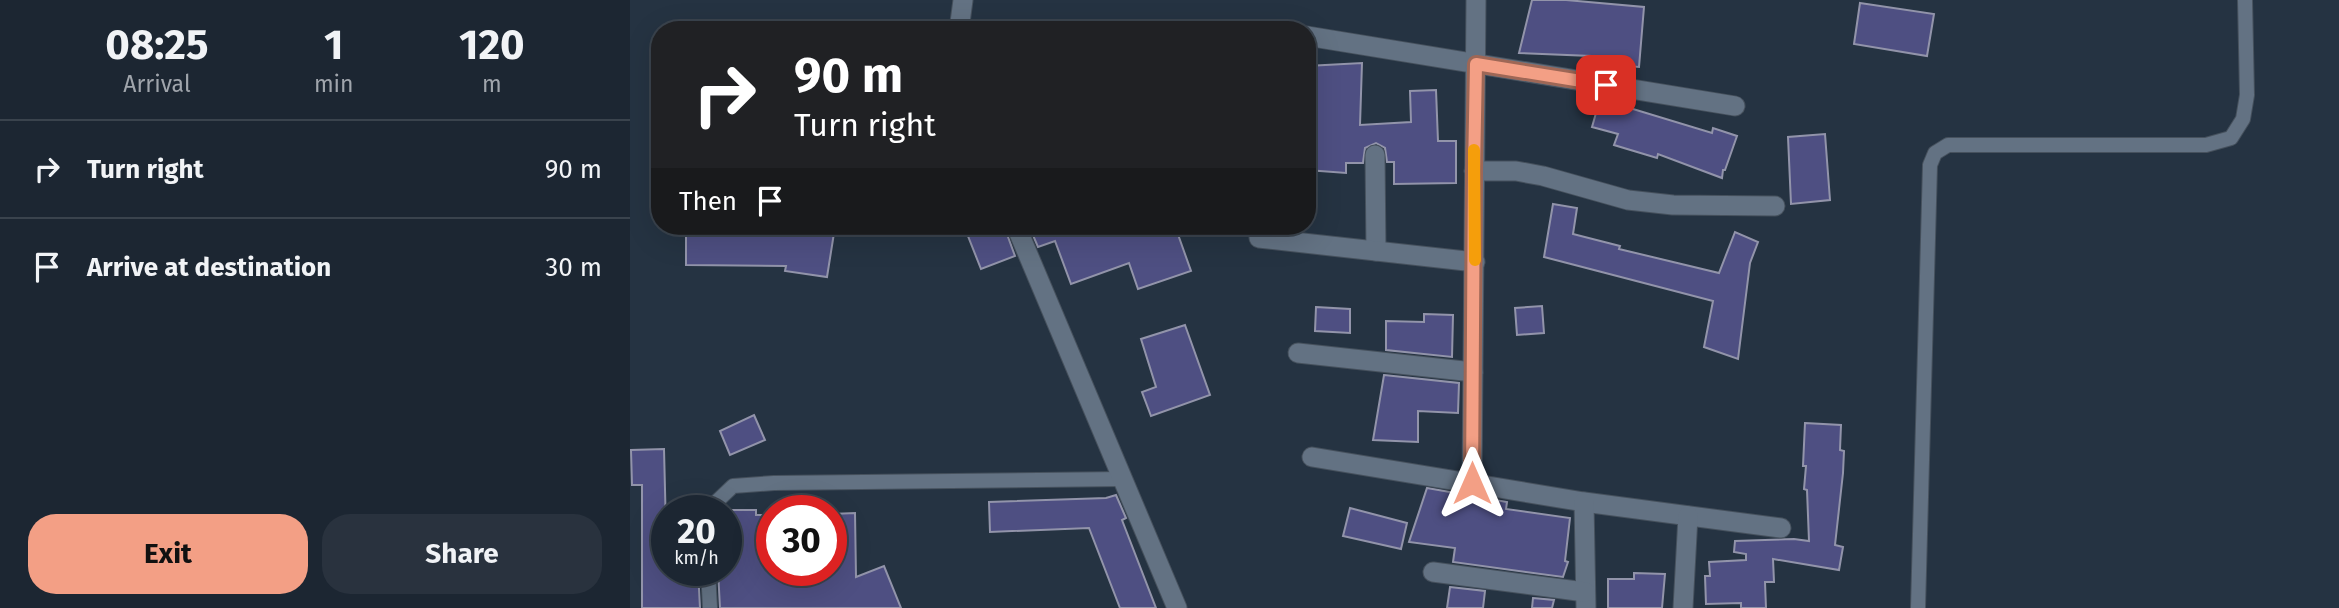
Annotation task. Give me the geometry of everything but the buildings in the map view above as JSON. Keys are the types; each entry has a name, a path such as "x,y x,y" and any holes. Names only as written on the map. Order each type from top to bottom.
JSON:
{"street":[{"path":"960,21 963,0"},
{"path":"1472,483 1476,0"},
{"path":"1316,37 1735,106"},
{"path":"1374,155 1376,251"},
{"path":"1474,171 1516,171 1543,176 1628,200 1673,205 1775,206"},
{"path":"1020,235 1177,608"},
{"path":"1259,238 1475,262"},
{"path":"1298,353 1473,372"},
{"path":"1312,457 1584,502 1781,528"},
{"path":"1433,572 1585,600 1584,502"},
{"path":"1683,608 1688,516"}],"lane":[{"path":"1918,608 1930,165 1935,153 1948,145 2206,145 2231,138 2243,119 2246,95 2245,0"},
{"path":"724,495 733,486 774,483 1124,479"},
{"path":"709,586 710,608"}],"slow traffic":[{"path":"1474,150 1475,260"}],"route":[{"path":"1472,483 1476,64 1606,85"}]}
